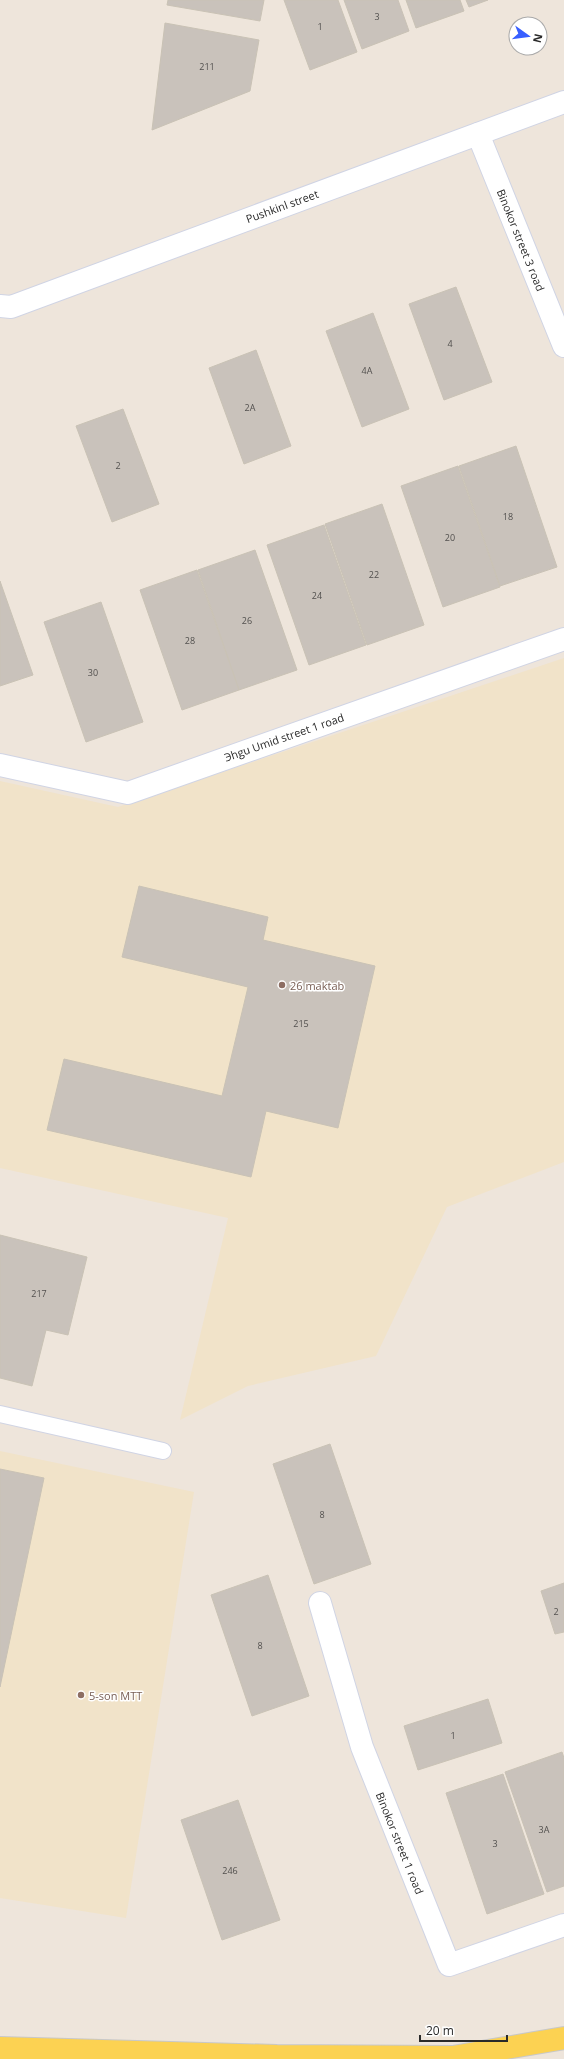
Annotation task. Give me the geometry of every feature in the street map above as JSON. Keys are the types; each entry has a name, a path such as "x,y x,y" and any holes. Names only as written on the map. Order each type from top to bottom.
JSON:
{"main road":[{"path":"0,2048 277,2056 453,2057 564,2038"}],"street":[{"name":"Pushkinl street","path":"0,306 11,307 564,102"},
{"name":"Binokor street 3 road","path":"478,134 564,346"},
{"name":"Эhgu Umid street 1 road","path":"0,765 128,792 564,639"},
{"name":"Binokor street 1 road","path":"320,1603 362,1747 449,1965 564,1925"}],"lane":[{"path":"0,1414 163,1451"}],"shaded area":[{"name":"26 maktab","path":"564,658 564,1162 447,1207 376,1356 248,1386 180,1420 228,1218 0,1168 0,781 118,807"},
{"name":"5-son MTT","path":"0,1451 194,1492 126,1918 0,1898"}],"building":[{"path":"168,0 264,0 260,21 167,5"},
{"path":"284,0 338,0 357,52 310,70"},
{"path":"344,0 398,0 409,31 362,49"},
{"path":"406,0 460,0 464,11 416,28"},
{"path":"466,0 488,0 469,7"},
{"path":"165,23 259,40 250,91 152,130"},
{"path":"456,287 492,382 444,400 409,304"},
{"path":"373,313 409,409 362,427 326,331"},
{"path":"256,350 291,446 244,464 209,368"},
{"path":"123,409 159,504 112,522 76,426"},
{"path":"516,446 557,567 500,586 459,466"},
{"path":"458,466 500,587 443,607 401,486"},
{"path":"382,504 424,625 367,645 325,524"},
{"path":"324,525 366,645 309,665 267,545"},
{"path":"255,550 297,670 239,690 198,570"},
{"path":"197,570 239,690 182,710 140,590"},
{"path":"0,581 33,675 0,686"},
{"path":"101,602 143,722 86,742 44,622"},
{"path":"139,886 268,917 263,940 375,966 338,1128 266,1111 251,1177 47,1130 64,1059 222,1096 248,987 122,957"},
{"path":"0,1235 87,1257 68,1335 46,1330 32,1386 0,1378"},
{"path":"330,1444 371,1564 314,1584 273,1464"},
{"path":"0,1469 44,1478 0,1687"},
{"path":"268,1575 309,1696 252,1716 211,1595"},
{"path":"564,1583 564,1632 555,1634 541,1591"},
{"path":"488,1699 502,1743 418,1770 404,1726"},
{"path":"562,1752 564,1758 564,1886 547,1892 505,1772"},
{"path":"503,1774 544,1894 487,1914 446,1793"},
{"path":"238,1800 280,1920 222,1940 181,1820"}],"place":[{"name":"26 maktab","path":"282,985"},
{"name":"5-son MTT","path":"81,1695"}]}
